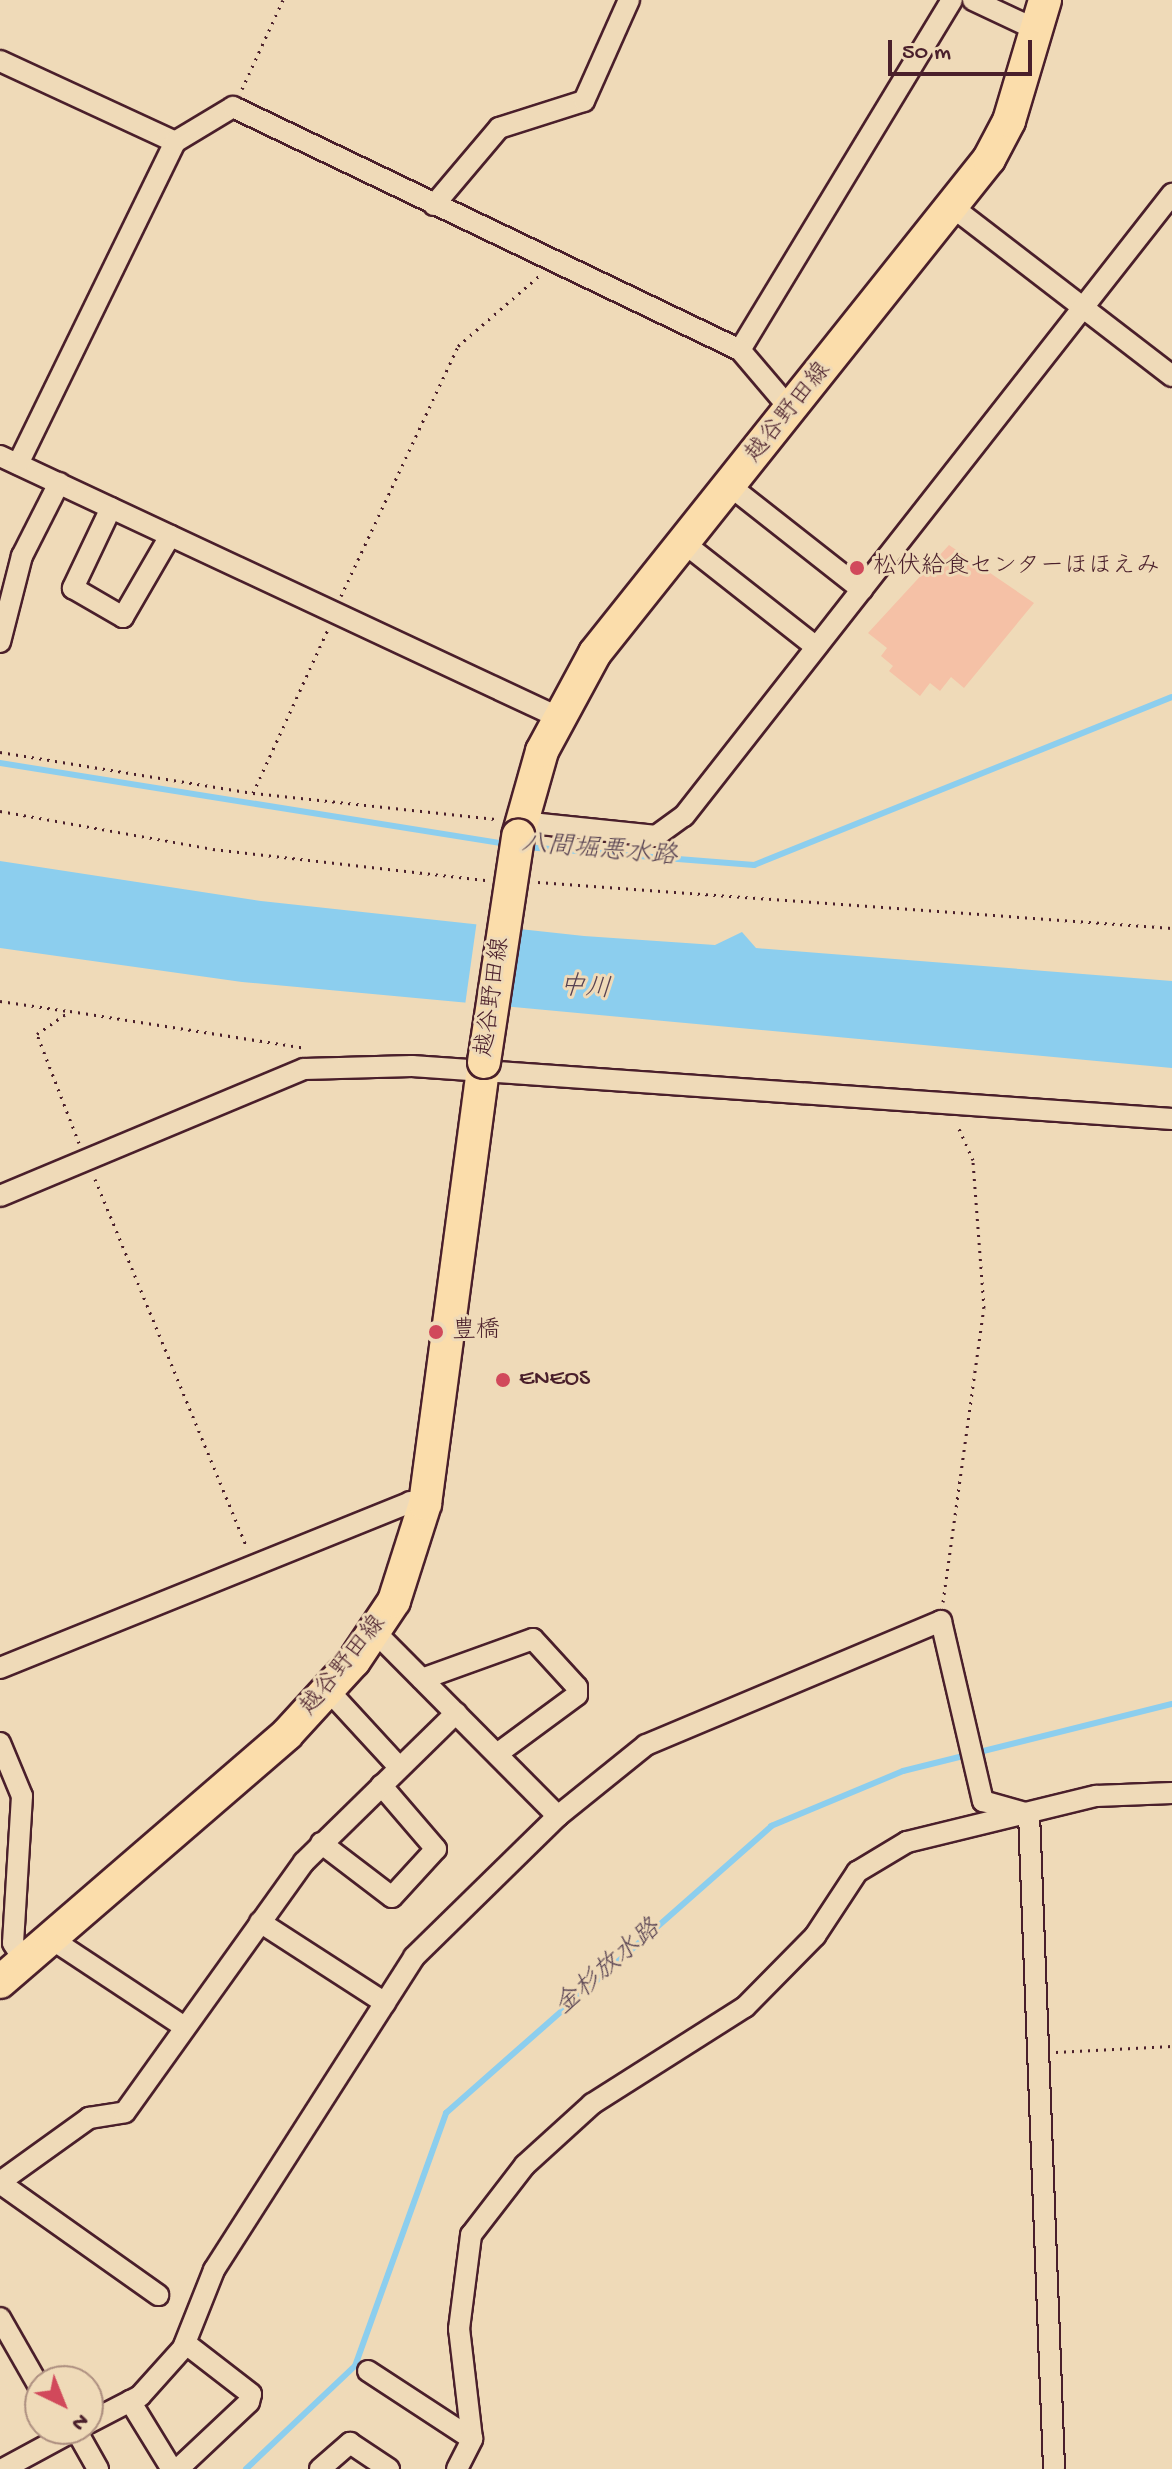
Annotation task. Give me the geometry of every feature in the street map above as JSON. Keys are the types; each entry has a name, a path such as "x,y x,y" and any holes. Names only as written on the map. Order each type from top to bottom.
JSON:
{"main road":[{"name":"越谷野田線","path":"0,1982 329,1691 376,1633 408,1569 425,1504 519,829 558,717 595,653 955,209 1009,121 1041,15"}],"street":[{"path":"434,205 499,128 584,101 629,0"},
{"path":"740,350 952,0"},
{"path":"973,0 1041,15"},
{"path":"0,61 175,142"},
{"path":"558,717 9,460 175,142 233,107 740,350 791,410"},
{"path":"519,829 656,836 684,816 1172,194"},
{"path":"955,209 1172,376"},
{"path":"0,642 22,556 59,483"},
{"path":"730,486 862,590"},
{"path":"111,508 73,588 123,617 170,536"},
{"path":"684,543 816,647"},
{"path":"0,1196 88,1162 304,1069 484,1067 1172,1119"},
{"path":"0,1668 256,1569 410,1502 425,1504"},
{"path":"104,2415 130,2401 185,2343 214,2270 385,2003 441,1925 558,1816 646,1745 941,1621 983,1801 1029,1814"},
{"path":"376,1633 558,1816"},
{"path":"422,1679 533,1639 577,1687 577,1695 497,1754"},
{"path":"329,1691 399,1767"},
{"path":"158,2295 0,2183 89,2118 125,2112 183,2026 321,1843 456,1713"},
{"path":"0,1743 22,1796 13,1943 24,1960"},
{"path":"321,1843 392,1897 436,1849 381,1785"},
{"path":"457,2469 472,2439 459,2329 471,2235 525,2165 592,2104 745,2007 815,1936 857,1872 907,1842 1096,1796 1172,1793"},
{"path":"1029,1814 1054,2469"},
{"path":"260,1922 385,2003"},
{"path":"50,1938 183,2026"},
{"path":"0,2318 27,2365"},
{"path":"130,2401 171,2468 249,2402 251,2394 185,2343"},
{"path":"368,2371 472,2439"},
{"path":"320,2469 350,2443 389,2469"},
{"path":"3,2465 42,2445"},
{"path":"81,2445 98,2469"}],"path":[{"path":"233,107 283,0"},
{"path":"253,793 458,346 553,263"},
{"path":"0,752 253,793 519,829"},
{"path":"0,811 213,849 491,880"},
{"path":"534,881 1172,928"},
{"path":"0,1001 313,1049"},
{"path":"70,1011 37,1034 256,1569"},
{"path":"941,1621 984,1308 973,1160 958,1124 945,1121"},
{"path":"1036,2053 1172,2046"}],"water":[{"name":"中川","path":"0,861 261,901 584,936 715,945 742,932 756,948 1172,981 1172,1068 242,982 0,948"}],"pier":[{"path":"477,920 514,925 501,1012 465,1007"}],"building":[{"path":"949,545 1034,603 964,688 951,677 940,691 930,683 920,696 889,671 893,666 881,656 887,648 868,633"}],"waterway":[{"name":"八間堀悪水路","path":"525,847 754,865 1172,697"},
{"name":"八間堀悪水路","path":"0,763 506,844"},
{"name":"金杉放水路","path":"246,2469 355,2366 446,2113 771,1826 903,1771 1172,1704"}],"place":[{"name":"松伏給食センターほほえみ","path":"857,568"},
{"name":"豊橋","path":"436,1332"},
{"name":"ENEOS","path":"503,1380"}]}
